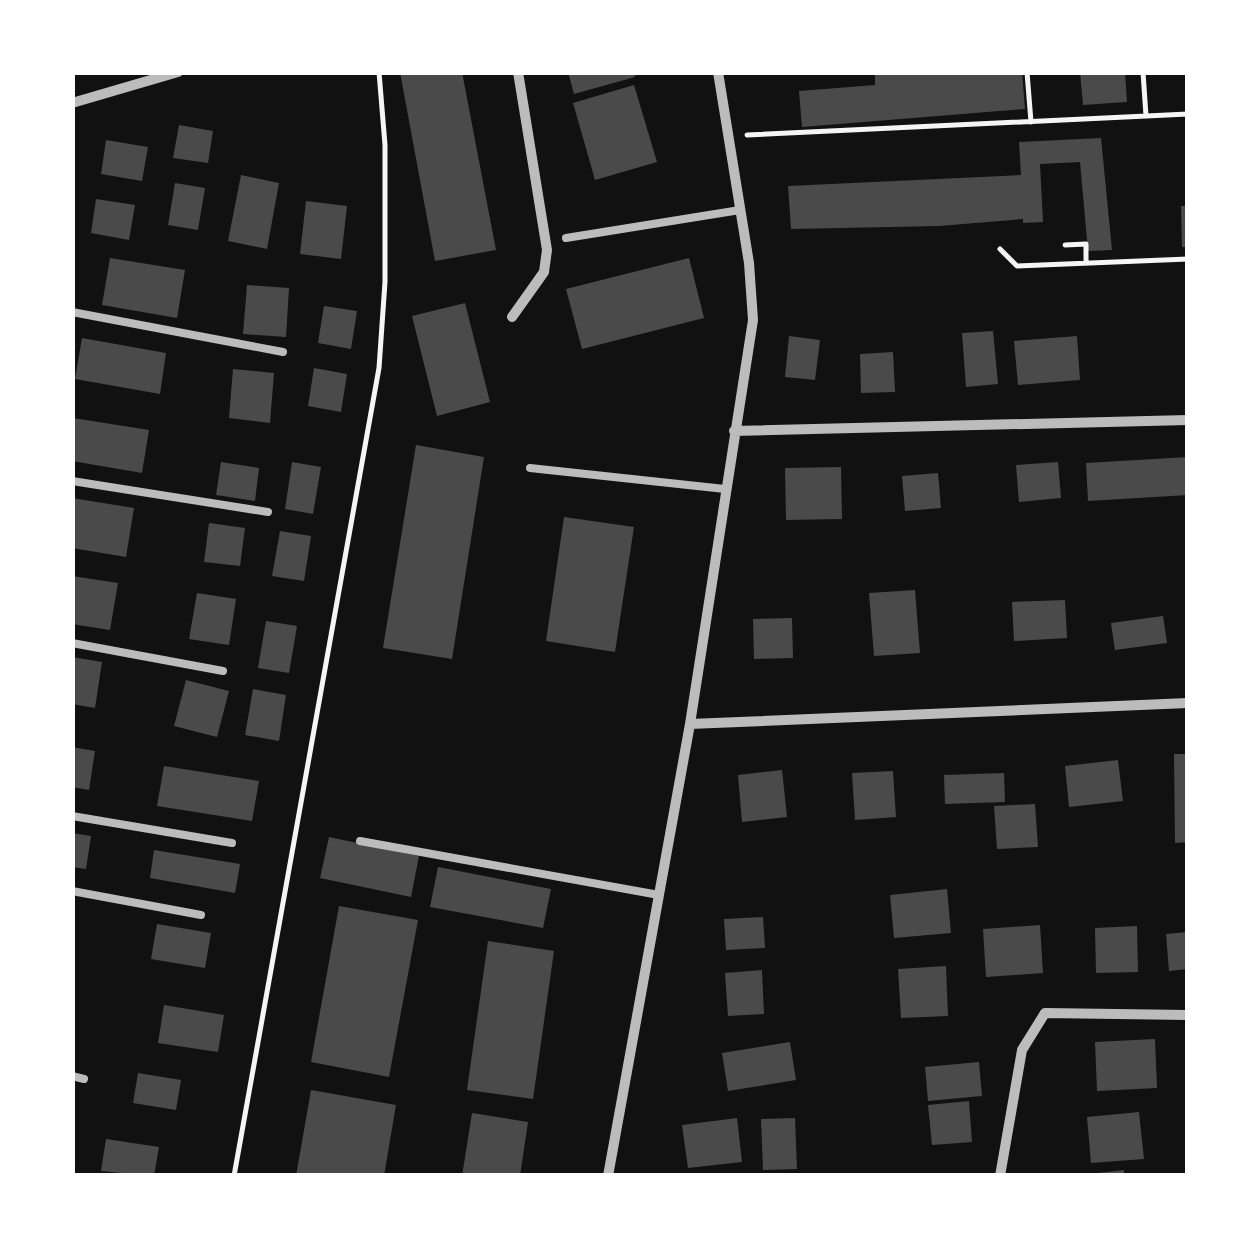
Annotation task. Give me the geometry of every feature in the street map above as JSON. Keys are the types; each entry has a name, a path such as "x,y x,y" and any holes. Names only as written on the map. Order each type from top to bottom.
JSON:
{"street":[{"path":"72,103 178,72"},
{"path":"512,317 544,272 548,250 518,72"},
{"path":"608,1176 690,724 734,431 748,371 753,320 718,72"},
{"path":"734,431 1188,420"},
{"path":"690,724 1188,703"},
{"path":"1000,1176 1022,1050 1045,1012 1188,1015"}],"lane":[{"path":"566,238 740,210"},
{"path":"72,312 283,352"},
{"path":"530,468 725,490"},
{"path":"72,481 268,512"},
{"path":"72,643 222,670"},
{"path":"72,816 232,843"},
{"path":"360,841 659,895"},
{"path":"72,891 201,915"},
{"path":"72,1076 84,1078"}],"path":[{"path":"234,1176 379,368 385,282 385,145 379,72"},
{"path":"1027,72 1031,122"},
{"path":"1143,72 1146,116"},
{"path":"728,136 1188,114"},
{"path":"1066,245 1086,244 1086,263"},
{"path":"1000,249 1017,266 1188,259"}],"building":[{"path":"400,72 462,72 496,250 435,261"},
{"path":"568,72 634,72 635,77 574,94"},
{"path":"1022,72 1025,109 802,127 799,91 875,85 875,75 895,73"},
{"path":"1080,72 1125,72 1127,102 1083,105"},
{"path":"634,85 657,162 595,180 573,103"},
{"path":"179,125 213,131 208,163 173,158"},
{"path":"1101,138 1112,250 1088,251 1080,162 1040,164 1043,222 1023,223 1023,219 939,226 791,229 788,186 1021,175 1019,142"},
{"path":"106,140 148,147 142,181 101,174"},
{"path":"241,175 279,183 267,249 228,241"},
{"path":"175,183 205,188 198,230 168,225"},
{"path":"96,199 135,205 129,240 91,233"},
{"path":"306,201 347,206 341,259 300,254"},
{"path":"1181,206 1188,206 1188,247 1182,247"},
{"path":"110,258 185,270 177,318 102,305"},
{"path":"689,258 704,318 582,349 566,289"},
{"path":"247,285 289,288 286,337 243,334"},
{"path":"465,303 490,402 437,416 412,316"},
{"path":"324,306 357,311 351,349 318,343"},
{"path":"993,331 998,384 966,387 962,333"},
{"path":"789,336 820,340 815,380 785,377"},
{"path":"1077,336 1080,380 1018,385 1014,341"},
{"path":"82,338 166,353 160,394 75,379"},
{"path":"893,352 895,392 861,393 860,354"},
{"path":"314,368 347,374 341,412 308,406"},
{"path":"233,369 274,373 270,423 229,418"},
{"path":"73,418 149,430 142,473 72,461"},
{"path":"416,445 484,457 452,659 383,648"},
{"path":"1188,457 1188,495 1088,501 1086,463"},
{"path":"221,462 259,468 255,501 216,495"},
{"path":"292,462 321,467 313,514 285,509"},
{"path":"1058,462 1061,498 1019,502 1016,465"},
{"path":"841,467 842,519 786,520 785,468"},
{"path":"938,473 941,508 905,511 902,476"},
{"path":"72,498 134,508 126,557 72,548"},
{"path":"564,517 634,527 615,652 546,641"},
{"path":"209,523 245,528 240,566 204,562"},
{"path":"280,531 311,536 304,581 272,576"},
{"path":"72,576 118,583 110,630 72,624"},
{"path":"915,590 920,653 874,656 869,593"},
{"path":"197,593 236,599 229,645 189,639"},
{"path":"1065,600 1067,638 1014,641 1012,602"},
{"path":"1163,616 1167,643 1115,650 1111,623"},
{"path":"792,618 793,658 754,659 753,619"},
{"path":"266,621 297,626 289,673 258,668"},
{"path":"72,657 102,662 95,708 72,704"},
{"path":"186,680 229,691 217,737 174,726"},
{"path":"253,689 286,695 279,741 245,735"},
{"path":"72,747 95,751 89,790 72,787"},
{"path":"1174,754 1188,754 1188,842 1175,843"},
{"path":"1118,760 1123,801 1069,807 1065,766"},
{"path":"164,766 259,781 252,821 157,806"},
{"path":"782,770 787,817 742,822 738,775"},
{"path":"893,771 896,817 855,820 852,773"},
{"path":"1004,773 1005,802 945,804 944,775"},
{"path":"1035,804 1038,847 997,849 994,806"},
{"path":"72,833 91,836 86,869 72,867"},
{"path":"329,837 419,856 411,897 320,878"},
{"path":"154,850 240,864 235,893 150,878"},
{"path":"438,867 551,889 543,928 430,907"},
{"path":"947,889 951,933 894,938 890,895"},
{"path":"339,906 418,920 389,1077 311,1062"},
{"path":"763,917 765,948 726,950 724,919"},
{"path":"157,924 211,933 205,968 151,959"},
{"path":"1040,925 1043,973 986,977 983,929"},
{"path":"1137,926 1138,972 1096,973 1095,928"},
{"path":"1188,932 1188,969 1169,971 1166,934"},
{"path":"488,941 554,951 533,1099 467,1090"},
{"path":"946,966 948,1016 901,1018 898,969"},
{"path":"762,970 764,1014 728,1016 725,973"},
{"path":"164,1005 224,1015 218,1052 158,1043"},
{"path":"1155,1039 1157,1088 1097,1091 1095,1042"},
{"path":"790,1042 796,1080 728,1091 722,1053"},
{"path":"979,1062 982,1096 928,1101 925,1067"},
{"path":"138,1073 181,1080 176,1110 133,1103"},
{"path":"311,1090 396,1105 384,1176 296,1176"},
{"path":"969,1101 972,1142 932,1145 928,1105"},
{"path":"1139,1112 1144,1159 1091,1163 1087,1117"},
{"path":"472,1113 528,1122 520,1176 462,1176"},
{"path":"737,1118 742,1162 688,1168 682,1125"},
{"path":"795,1118 797,1169 763,1170 761,1119"},
{"path":"106,1139 159,1147 154,1176 101,1171"},
{"path":"1124,1170 1124,1176 1098,1176 1098,1173"}]}
